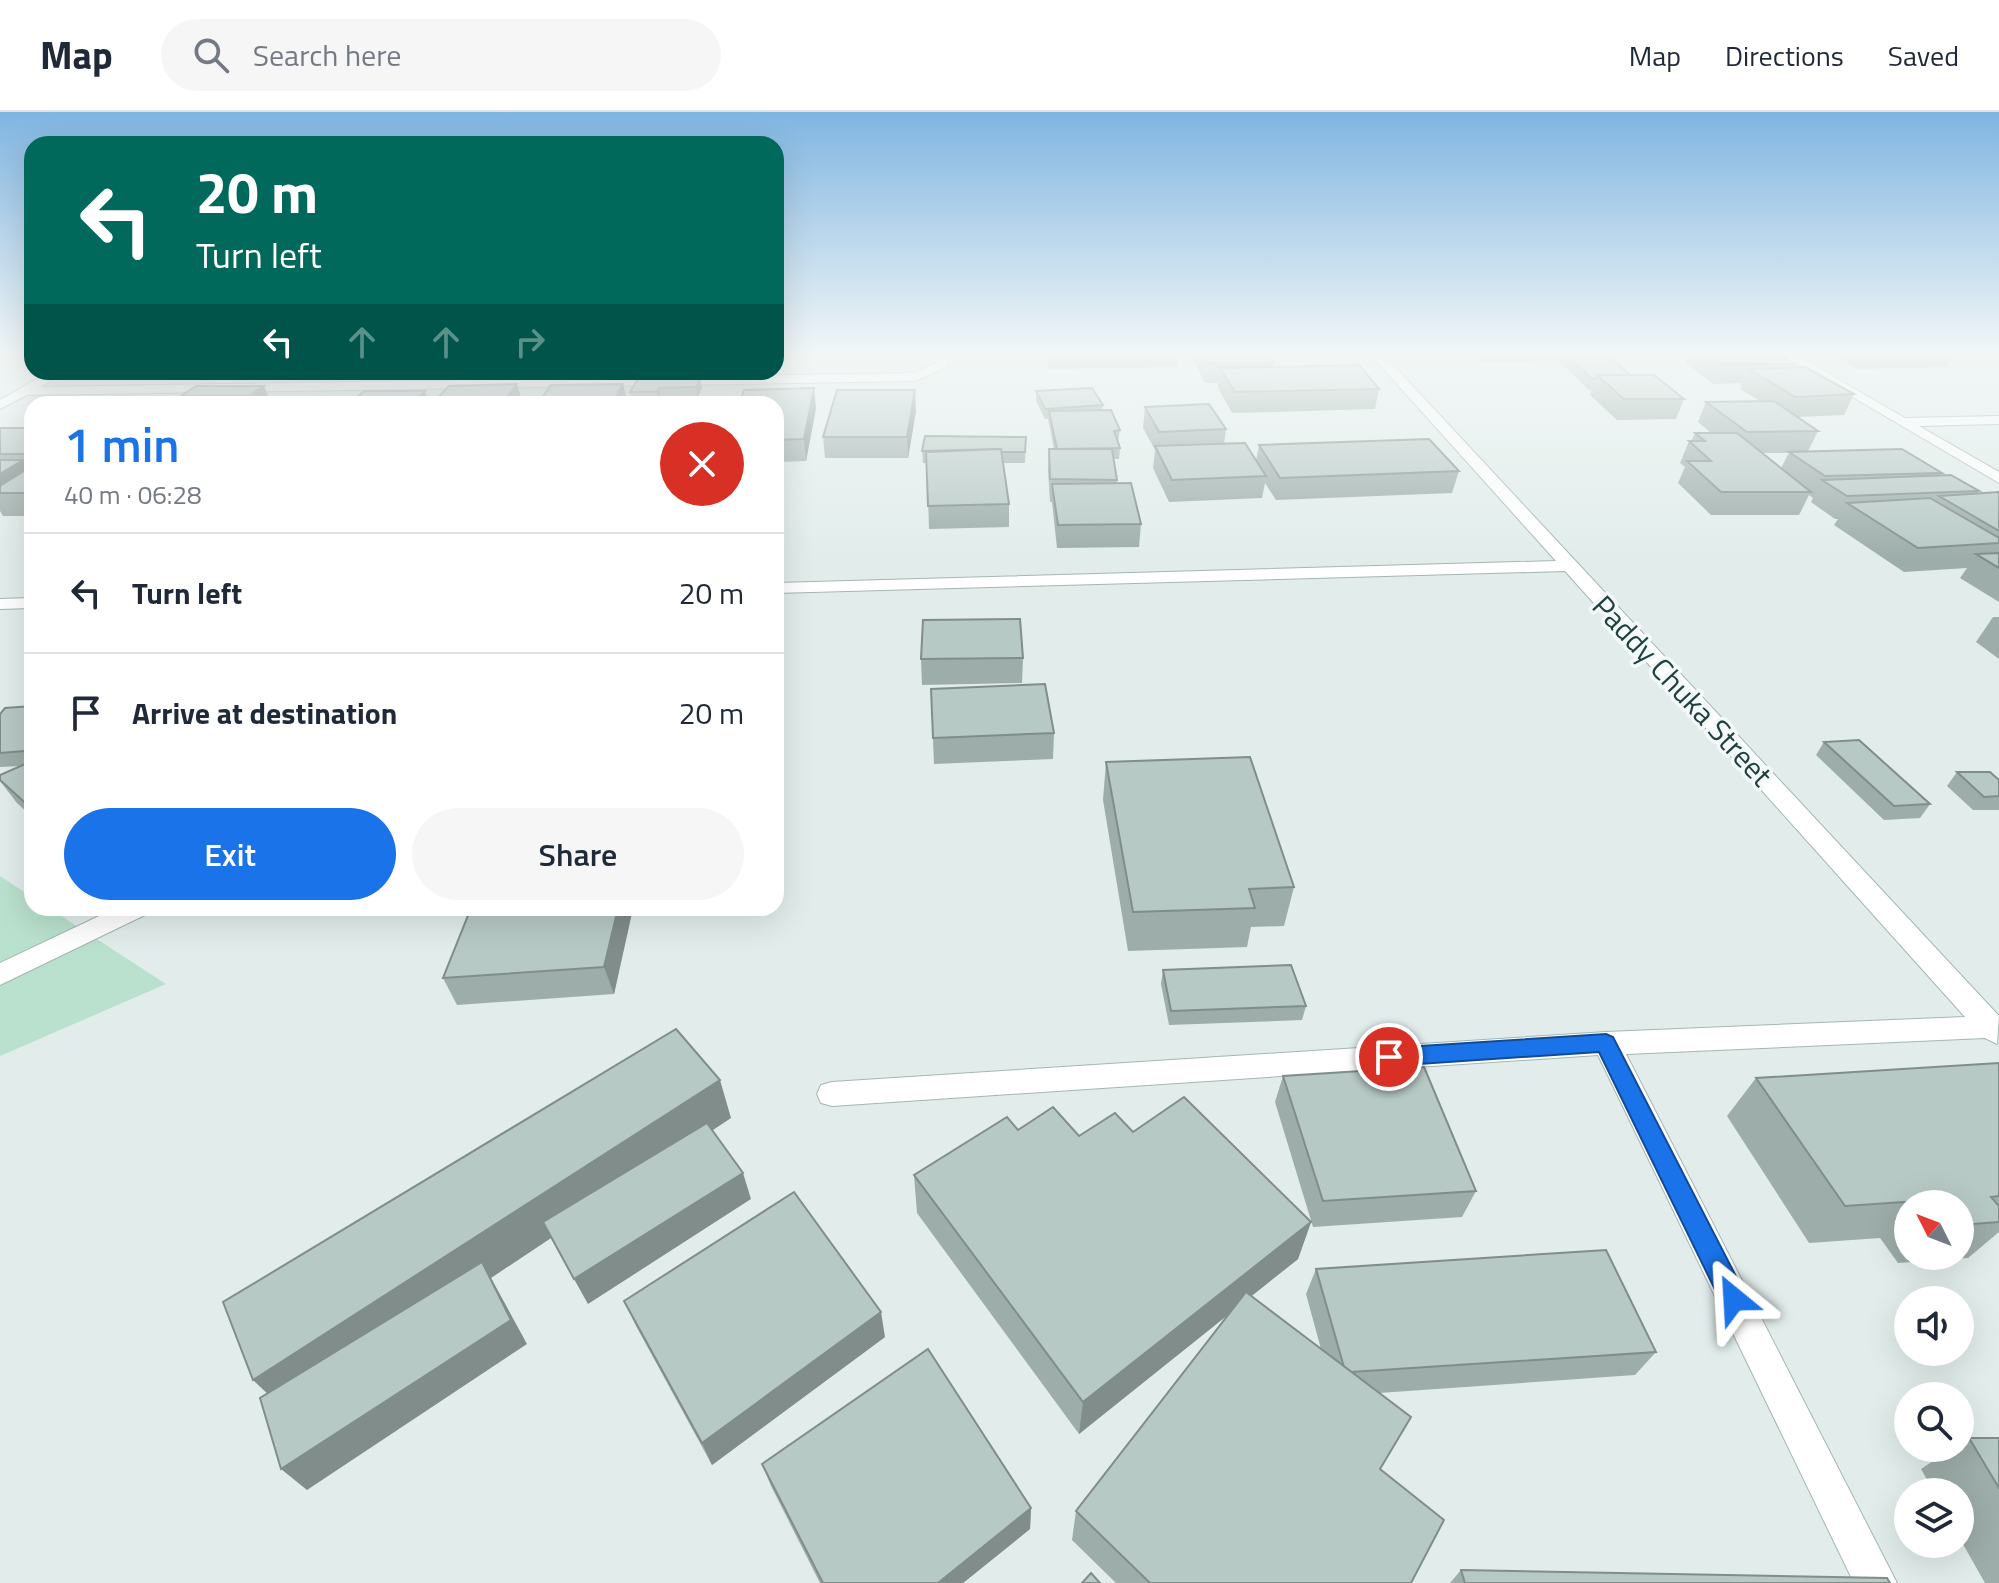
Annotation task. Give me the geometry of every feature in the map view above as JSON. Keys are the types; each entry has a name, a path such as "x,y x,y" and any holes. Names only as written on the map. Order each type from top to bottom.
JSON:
{"street":[{"name":"Paddy Chuka Street","path":"1437,422 1995,1031"},
{"path":"1902,422 1919,422"},
{"path":"1902,422 1999,478"},
{"path":"784,588 1567,566"},
{"path":"0,604 24,603"},
{"path":"0,975 122,916"},
{"path":"832,1094 1606,1043 1995,1031"},
{"path":"1606,1043 1876,1583"}],"green space":[{"path":"0,876 24,892 24,916 61,916 166,984 0,1056"}],"building":[{"path":"784,422 807,422 804,439 784,440"},
{"path":"828,422 910,422 907,437 823,437"},
{"path":"1051,422 1116,422 1120,430 1114,431 1120,448 1057,449"},
{"path":"1153,422 1221,422 1226,429 1159,432"},
{"path":"1733,422 1804,422 1818,431 1747,432"},
{"path":"0,428 24,428 24,454 0,454"},
{"path":"1695,433 1737,433 1811,492 1721,492 1687,461 1711,461 1689,441 1705,441"},
{"path":"925,436 1026,437 1025,452 1001,452 1001,449 922,451"},
{"path":"1429,439 1459,471 1280,478 1259,445"},
{"path":"1245,443 1266,476 1172,480 1155,446"},
{"path":"1001,449 1009,504 928,506 926,452"},
{"path":"1049,449 1112,449 1117,480 1050,479"},
{"path":"1902,449 1942,473 1825,476 1789,452"},
{"path":"0,460 23,460 0,474"},
{"path":"24,471 24,493 0,493 0,486"},
{"path":"1951,475 1979,491 1847,496 1822,480"},
{"path":"1131,483 1141,524 1058,525 1052,484"},
{"path":"1999,492 1999,531 1939,496"},
{"path":"1930,498 1999,538 1999,543 1918,548 1847,503"},
{"path":"1999,553 1999,568 1976,554"},
{"path":"1020,619 1023,658 921,659 923,620"},
{"path":"1045,684 1054,733 933,738 931,689"},
{"path":"24,707 24,751 0,753 0,714 5,708"},
{"path":"1859,740 1930,804 1894,806 1824,742"},
{"path":"1250,757 1294,887 1249,889 1255,908 1133,912 1106,762"},
{"path":"24,764 24,802 0,780 0,775"},
{"path":"1957,772 1990,772 1999,780 1999,796 1984,797"},
{"path":"468,916 616,916 604,967 443,978"},
{"path":"1291,965 1306,1006 1171,1011 1163,970"},
{"path":"676,1029 720,1080 253,1380 223,1302"},
{"path":"1999,1063 1999,1196 1991,1197 1999,1206 1999,1222 1974,1224 1974,1190 1894,1190 1894,1203 1845,1206 1756,1078"},
{"path":"1424,1067 1476,1191 1323,1201 1283,1076"},
{"path":"1184,1097 1311,1222 1083,1402 914,1175 1007,1117 1018,1130 1053,1107 1079,1136 1115,1113 1133,1132"},
{"path":"707,1123 743,1173 574,1279 543,1222"},
{"path":"794,1192 881,1312 702,1443 624,1301"},
{"path":"1606,1250 1656,1352 1351,1372 1344,1367 1316,1269"},
{"path":"482,1262 511,1320 281,1469 260,1398"},
{"path":"1246,1292 1411,1417 1380,1469 1444,1520 1411,1583 1150,1583 1076,1511"},
{"path":"928,1349 1031,1508 938,1583 823,1583 762,1464"},
{"path":"1974,1438 1999,1438 1999,1488 1974,1446"},
{"path":"1461,1570 1887,1578 1890,1583 1465,1583"},
{"path":"1091,1573 1100,1583 1082,1583"}],"route":[{"path":"1389,1057 1606,1043 1734,1299"}]}
